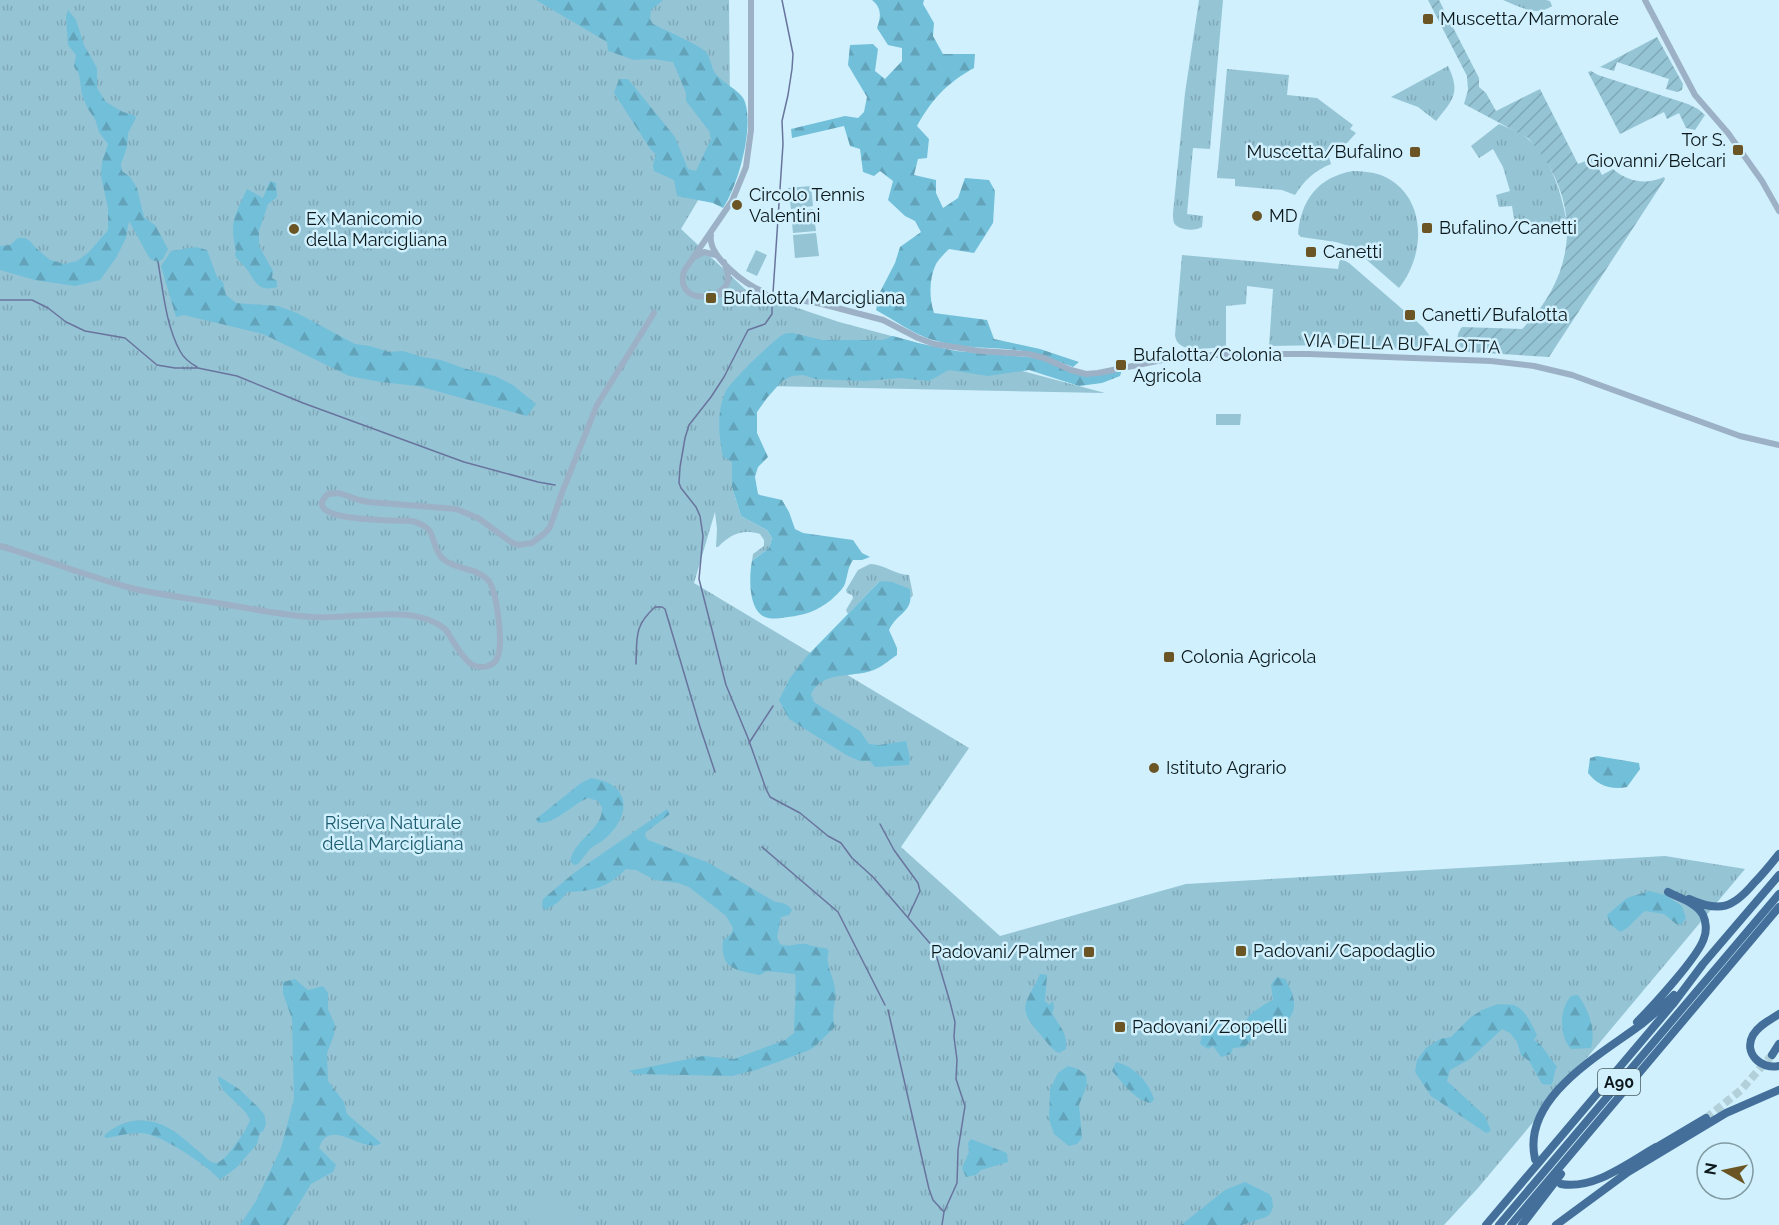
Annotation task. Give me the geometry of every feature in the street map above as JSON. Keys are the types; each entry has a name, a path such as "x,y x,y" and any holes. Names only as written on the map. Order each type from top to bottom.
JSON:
{"highway":[{"path":"1604,1052 1646,1013 1681,972 1703,941 1706,926 1701,913 1693,905 1668,892 1711,906 1730,905 1744,895 1779,854"},
{"path":"1534,1159 1534,1135 1538,1120 1545,1106 1565,1082 1658,1011 1703,964 1779,875"},
{"name":"A90","path":"1511,1225 1750,943 1776,906 1779,894"},
{"name":"A90","path":"1499,1225 1739,939 1776,906"},
{"path":"1486,1225 1673,1004 1703,964"},
{"path":"1779,1014 1758,1029 1751,1039 1750,1047 1753,1056 1760,1064 1779,1066"},
{"path":"1772,1054 1779,1044"},
{"path":"1522,1225 1604,1123 1625,1090"},
{"path":"1556,1225 1628,1172 1726,1113 1779,1090"},
{"path":"1556,1225 1601,1185 1706,1118"},
{"path":"1561,1184 1575,1185 1594,1182 1662,1145"}],"street":[{"path":"714,229 710,242 728,272 727,283 721,290 711,295 697,297 687,291 682,281 684,271 738,190 748,160 751,130 751,0"},
{"path":"1644,0 1695,95 1728,133 1779,211"},
{"path":"692,259 707,252 722,259"},
{"name":"VIA DELLA BUFALOTTA","path":"722,259 749,285 772,295"},
{"name":"VIA DELLA BUFALOTTA","path":"711,295 733,293 772,295 822,304 877,318 920,340 934,344 980,351 1028,354 1086,374 1167,359 1237,354 1309,354 1491,361 1534,366 1572,375 1745,437 1779,445"},
{"path":"0,546 134,589 311,617 404,615 425,618 446,630 471,664 482,668 492,665 499,655 500,640 493,590 489,581 475,572 446,561 436,548 432,534 422,524 412,521 339,516 326,511 323,500 328,494 336,493 369,502 456,509 478,518 510,542 518,545 532,543 545,534 550,527 591,416 654,313"}],"green space":[{"name":"Riserva Naturale della Marcigliana","path":"0,0 729,0 730,111 716,170 681,229 747,291 839,322 1105,393 766,386 733,462 732,487 741,516 767,530 772,538 769,548 752,561 753,554 764,546 764,540 760,534 748,532 732,536 716,547 715,512 694,583 969,748 901,847 1000,936 1186,884 1665,856 1745,869 1478,1188 1444,1225 0,1225"},
{"path":"536,0 663,0 651,10 650,19 653,24 703,49 715,73 740,94 745,102 747,126 743,156 734,186 723,208 713,203 677,196 674,180 654,171 656,154 651,150 614,93 619,79 628,79 675,137 688,169 696,171 711,139 709,131 686,101 686,93 673,62 653,59 634,60 608,51 607,42"},
{"path":"872,0 924,0 923,4 934,23 933,36 943,54 975,54 974,68 941,92 917,126 929,139 927,158 918,159 914,175 936,180 936,193 943,208 958,198 965,178 989,180 995,191 993,223 974,253 949,249 936,264 930,288 934,313 987,320 994,339 1040,349 1079,362 1073,367 1023,351 943,343 911,331 876,310 880,292 895,263 900,247 921,232 915,221 905,216 888,200 893,181 880,171 874,176 863,172 860,149 850,146 844,126 792,138 791,129 845,116 858,118 864,112 867,97 848,65 850,45 873,44 878,49 875,71 885,79 902,61 902,48 888,45 877,28 880,13 878,6"},
{"path":"1199,0 1223,0 1210,149 1193,148 1187,214 1203,216 1202,227 1188,230 1176,226 1173,213 1185,93"},
{"path":"1428,0 1439,0 1479,78 1479,87 1486,93 1496,111 1540,89 1578,164 1593,158 1602,175 1613,169 1637,181 1651,181 1664,177 1665,179 1549,357 1469,352 1459,345 1458,334 1462,327 1522,329 1541,307 1555,284 1563,260 1567,235 1565,210 1558,185 1546,161 1528,138 1464,104 1468,90 1467,76"},
{"path":"1503,0 1546,0 1550,1 1552,6 1534,11"},
{"path":"68,10 76,20 84,45 97,68 97,88 106,102 136,118 128,133 127,147 121,164 122,171 130,177 137,188 144,217 155,225 168,249 163,259 158,262 150,259 129,221 126,238 116,258 100,280 75,286 35,280 0,270 0,246 10,245 18,238 25,238 50,260 64,264 77,261 89,252 108,230 108,208 101,176 102,162 108,144 99,132 82,95 79,74 74,66 76,55 68,45 66,17"},
{"path":"1657,37 1683,84 1682,90 1677,92 1666,89 1669,79 1617,62 1614,71 1600,67"},
{"path":"1448,66 1454,83 1453,96 1436,121 1418,107 1391,97"},
{"path":"1227,69 1289,75 1287,95 1317,98 1353,125 1350,129 1356,133 1347,143 1329,148 1331,164 1310,176 1295,195 1282,190 1235,186 1235,179 1217,178"},
{"path":"1591,71 1688,104 1705,115 1695,130 1686,128 1679,113 1667,119 1664,112 1620,134 1588,72"},
{"path":"1499,124 1525,137 1544,157 1555,178 1567,224 1515,225 1512,206 1499,207 1496,195 1510,191 1503,167 1493,149 1479,158 1471,146"},
{"path":"1353,171 1381,175 1396,184 1407,196 1414,210 1418,226 1418,242 1408,274 1399,288 1352,247 1336,242 1301,237 1298,234 1303,211 1314,192 1330,179"},
{"path":"270,181 276,183 277,197 268,204 259,231 259,246 273,271 272,278 277,281 277,287 264,288 257,284 235,255 233,225 236,212 247,189 263,198"},
{"path":"811,186 813,206 791,209 788,188"},
{"path":"813,209 816,231 793,233 791,212"},
{"path":"816,233 819,256 795,258 793,235"},
{"path":"196,247 207,250 217,277 223,282 226,295 236,303 278,306 297,313 355,344 389,352 403,351 495,376 513,385 536,404 527,416 418,386 349,376 263,334 184,315 176,317 161,266 171,251"},
{"path":"756,250 767,255 757,276 746,271"},
{"path":"1182,255 1338,269 1340,258 1349,263 1423,327 1430,336 1429,345 1424,350 1330,345 1269,346 1273,289 1247,286 1246,304 1226,306 1226,347 1196,349 1182,346 1177,342 1175,335"},
{"path":"793,333 822,340 883,340 893,336 956,351 1038,358 1077,374 1122,370 1120,376 1102,383 1079,386 1029,370 988,376 949,370 929,381 900,378 864,381 815,379 803,375 792,376 782,381 757,412 757,433 768,457 758,467 755,477 758,494 782,500 795,529 803,533 853,540 862,553 870,557 853,560 843,588 821,607 800,615 771,618 759,613 755,607 750,575 752,561 769,548 772,538 767,530 741,516 732,487 732,462 723,457 719,417 725,393 734,381 779,338"},
{"path":"1216,414 1241,414 1240,425 1216,425"},
{"path":"870,564 909,575 913,595 911,598 910,589 880,581 848,614 846,610 853,598 846,590 858,570"},
{"path":"880,581 892,582 910,589 910,603 889,630 897,648 897,655 880,667 869,671 824,681 811,694 814,702 860,731 869,744 879,745 906,741 910,758 909,765 875,767 870,761 860,761 848,756 789,719 779,700 790,678 807,656"},
{"path":"1597,756 1639,763 1640,769 1627,787 1605,786 1588,773 1590,758"},
{"path":"591,778 605,781 617,789 622,797 622,815 611,832 590,849 578,864 574,865 570,861 573,853 594,828 601,815 602,807 598,801 588,798 551,820 538,823 536,819 581,783"},
{"path":"667,809 670,814 646,832 645,836 648,840 709,863 775,902 788,906 792,910 789,915 781,917 777,937 780,944 787,946 806,944 826,948 829,951 828,965 835,989 833,1016 835,1027 813,1048 756,1070 732,1076 635,1074 629,1071 703,1056 734,1059 785,1040 794,1033 795,974 767,971 760,975 737,970 727,963 724,958 723,941 732,933 733,928 726,916 689,887 655,880 636,870 626,869 600,887 567,892 549,908 545,910 542,906 543,899 574,873"},
{"path":"1649,891 1665,895 1682,906 1686,918 1682,924 1676,924 1664,914 1645,911 1620,932 1610,924 1607,915 1627,898"},
{"path":"1040,974 1047,975 1045,1001 1049,1005 1053,1001 1052,1013 1066,1038 1066,1049 1059,1053 1050,1046 1032,1024 1025,1010 1028,998"},
{"path":"1277,977 1285,979 1292,993 1294,1006 1290,1018 1269,1032 1255,1032 1245,1047 1233,1048 1231,1054 1221,1057 1213,1046 1208,1049 1200,1044 1202,1035 1213,1019 1229,1035 1241,1029 1251,1014 1273,1000 1271,984"},
{"path":"295,979 308,990 323,986 328,993 328,1009 335,1025 327,1053 328,1081 344,1102 347,1114 381,1143 374,1146 366,1145 339,1135 331,1135 324,1139 319,1148 336,1165 333,1172 311,1184 286,1225 240,1225 256,1201 281,1148 294,1099 292,1019 283,993 283,982"},
{"path":"1578,995 1590,1020 1593,1034 1591,1048 1571,1049 1564,1037 1562,1023 1564,1008 1571,996"},
{"path":"1498,1004 1513,1005 1525,1013 1537,1035 1534,1040 1540,1044 1557,1067 1551,1085 1542,1084 1529,1061 1521,1055 1517,1042 1510,1033 1502,1029 1470,1059 1450,1070 1447,1081 1485,1116 1491,1131 1486,1133 1431,1096 1415,1072 1417,1060 1426,1048 1440,1039 1451,1037 1471,1017"},
{"path":"1116,1062 1135,1071 1144,1081 1154,1099 1151,1103 1135,1095 1112,1071"},
{"path":"1068,1066 1086,1075 1087,1085 1079,1105 1082,1138 1077,1144 1069,1146 1054,1134 1049,1119 1050,1089 1058,1073"},
{"path":"218,1076 239,1089 259,1108 264,1114 266,1123 257,1144 236,1168 221,1179 185,1153 148,1134 137,1133 106,1138 104,1136 128,1122 143,1120 153,1122 178,1134 210,1161 216,1163 220,1161 236,1145 250,1120 222,1088"},
{"path":"971,1139 1007,1153 1008,1162 966,1177 962,1168 969,1152 968,1143"},
{"path":"1245,1182 1269,1194 1272,1198 1273,1207 1266,1217 1242,1225 1181,1225 1225,1190"},
{"path":"537,1195 583,1210 579,1225 528,1225"}],"waterway":[{"path":"773,293 783,144 782,121 793,54 782,0"},
{"path":"158,262 166,308 175,341 183,356 197,367"},
{"path":"772,298 772,314 765,324 748,330 724,377 689,425 679,483 700,516 703,536 699,579 726,685 770,797 800,813 828,836 841,843 934,948 955,1022 956,1079 965,1106 958,1150 957,1183 944,1212 942,1225"},
{"path":"0,300 32,300 48,308 66,322 85,331 125,338 157,365 198,368 237,376 303,403 464,462 555,485"},
{"path":"636,664 640,626 655,607 662,607 665,609 715,772"},
{"path":"749,743 773,706"},
{"path":"880,824 894,850 918,883 920,891 908,917"},
{"path":"762,847 838,912 885,1005"},
{"path":"888,1010 929,1189 933,1200 944,1212"}],"tunnel":[{"path":"1706,1118 1741,1090 1772,1055"}],"place":[{"name":"Muscetta/Marmorale","path":"1428,19"},
{"name":"Tor S. Giovanni/Belcari","path":"1738,150"},
{"name":"Muscetta/Bufalino","path":"1415,152"},
{"name":"Circolo Tennis Valentini","path":"737,205"},
{"name":"MD","path":"1257,216"},
{"name":"Bufalino/Canetti","path":"1427,228"},
{"name":"Ex Manicomio della Marcigliana","path":"294,229"},
{"name":"Canetti","path":"1311,252"},
{"name":"Bufalotta/Marcigliana","path":"711,298"},
{"name":"Canetti/Bufalotta","path":"1410,315"},
{"name":"Bufalotta/Colonia Agricola","path":"1121,365"},
{"name":"Colonia Agricola","path":"1169,657"},
{"name":"Istituto Agrario","path":"1154,768"},
{"name":"Padovani/Capodaglio","path":"1241,951"},
{"name":"Padovani/Palmer","path":"1089,952"},
{"name":"Padovani/Zoppelli","path":"1120,1027"}]}
